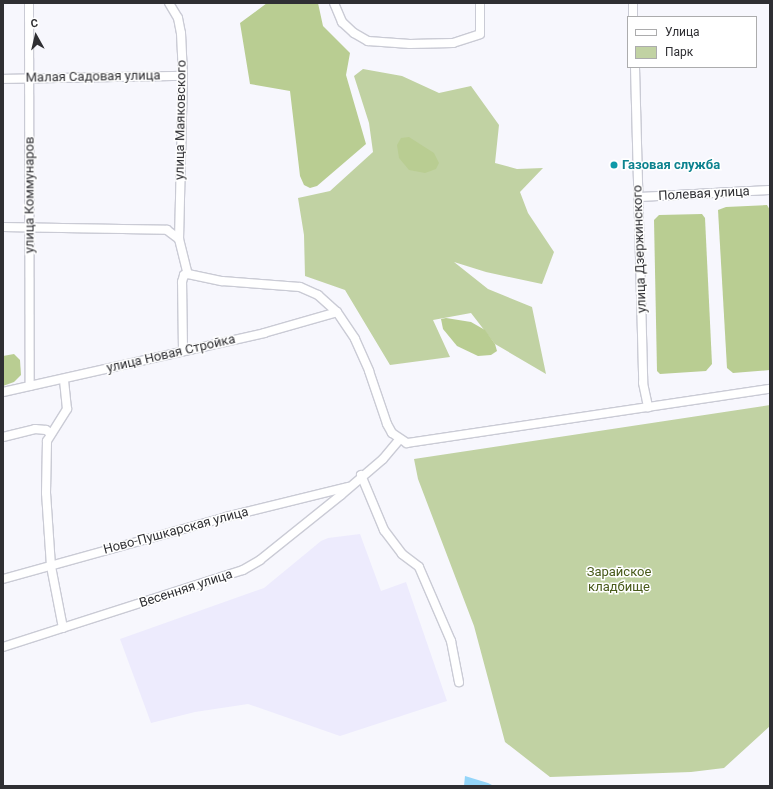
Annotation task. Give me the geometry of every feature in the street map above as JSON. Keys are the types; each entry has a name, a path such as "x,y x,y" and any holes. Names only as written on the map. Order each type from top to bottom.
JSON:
{"street":[{"name":"улица Коммунаров","path":"29,3 31,226 30,386"},
{"name":"улица Маяковского","path":"169,3 178,18 181,33 183,76 179,239 188,274"},
{"path":"334,3 342,22 354,33 368,41 387,44 453,43 480,34 480,3"},
{"path":"633,3 633,16"},
{"name":"улица Дзержинского","path":"635,68 643,383 648,407"},
{"name":"Малая Садовая улица","path":"3,79 183,76"},
{"name":"Полевая улица","path":"639,197 770,190"},
{"path":"3,227 31,226 167,230 179,239"},
{"path":"183,350 182,282 184,275 188,274 222,281 300,288 318,295 337,312 363,355 387,424 400,440 417,443 770,389"},
{"name":"улица Новая Стройка","path":"3,392 64,379 183,350 264,333 337,312"},
{"path":"63,628 52,566 46,493 48,441 50,433 67,409 64,379"},
{"path":"3,437 35,429 46,430 50,433"},
{"name":"Весенняя улица","path":"3,647 243,570 260,560 350,486 361,475 383,459 400,440"},
{"path":"361,475 384,530 402,554 419,567 447,630 459,682"},
{"name":"Ново-Пушкарская улица","path":"3,579 226,517 350,486"}],"shaded area":[{"path":"360,534 381,591 406,582 447,701 340,736 248,704 195,712 151,723 120,639 264,588 321,541 328,538"}],"green space":[{"path":"267,3 318,3 323,26 350,53 346,75 366,144 317,186 310,188 304,185 300,176 290,91 250,84 240,23"},
{"path":"363,69 402,76 439,93 471,86 499,125 495,163 517,169 543,168 520,192 528,213 554,252 542,284 486,272 454,262 488,289 532,307 546,374 495,344 471,313 433,320 450,357 390,365 345,290 305,276 304,235 298,198 330,191 373,152 369,123 354,76"},
{"path":"409,137 434,153 439,163 436,169 425,173 409,170 399,158 397,145 401,138"},
{"path":"767,205 770,210 770,370 733,373 727,368 718,210 726,207"},
{"path":"702,214 705,218 712,364 706,371 660,374 657,371 654,220 659,215"},
{"path":"446,318 471,322 485,330 495,344 497,351 491,355 478,356 457,346 443,329 441,319"},
{"path":"14,354 20,360 21,375 14,382 3,386 3,356"},
{"name":"Зарайское кладбище","path":"770,405 770,726 724,768 691,772 550,777 505,742 474,626 418,479 414,459"}],"water":[{"path":"465,776 488,783 494,786 464,786"}],"place":[{"name":"Газовая служба","path":"614,165"}]}
